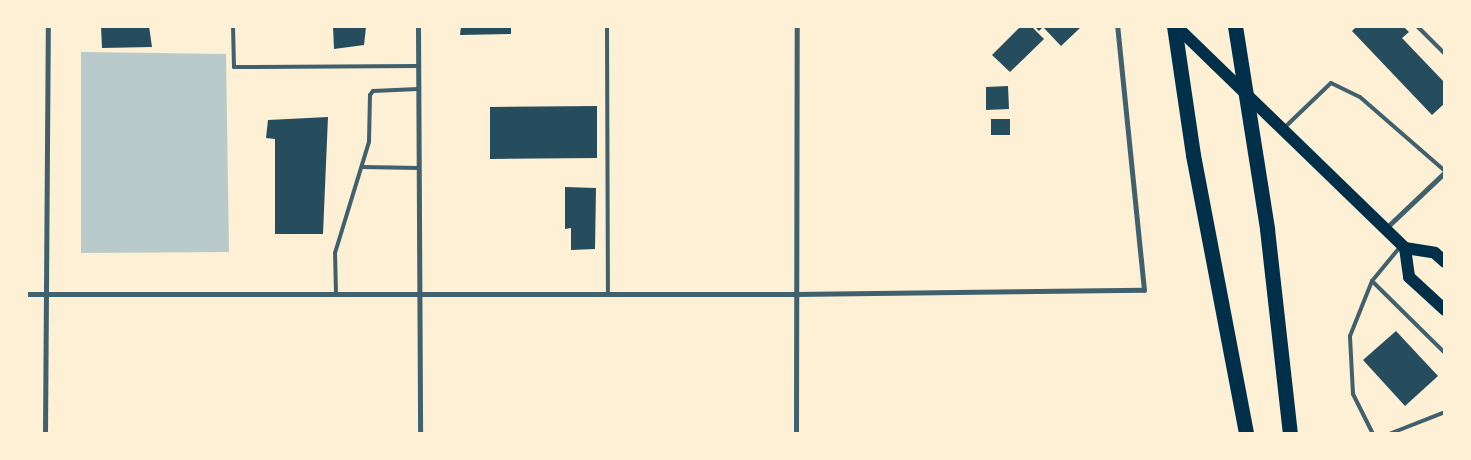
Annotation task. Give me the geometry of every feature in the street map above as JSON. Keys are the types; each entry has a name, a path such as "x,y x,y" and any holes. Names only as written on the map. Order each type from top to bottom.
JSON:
{"highway":[{"path":"1175,26 1193,155 1246,434"},
{"path":"1235,26 1267,229 1290,434"}],"main road":[{"path":"1175,26 1403,247 1410,277 1445,310"},
{"path":"1403,247 1435,253 1445,262"}],"street":[{"path":"44,434 48,26"},
{"path":"418,26 420,434"},
{"path":"796,434 794,294 797,26"},
{"path":"26,294 419,292 794,294 1144,290 1117,26"},
{"path":"1385,229 1445,171"}],"lane":[{"path":"233,26 234,67 418,66"},
{"path":"607,26 608,293"},
{"path":"1417,26 1445,54"},
{"path":"1282,129 1331,83 1360,97 1445,171"},
{"path":"336,293 335,253 368,142 371,92 418,89"},
{"path":"362,167 418,168"},
{"path":"1373,434 1353,394 1350,336 1372,281 1403,247"},
{"path":"1372,281 1445,352"},
{"path":"1389,434 1445,412"}],"shaded area":[{"path":"81,52 226,54 229,252 81,253"}],"building":[{"path":"101,26 149,26 152,47 102,48"},
{"path":"333,26 366,27 364,45 334,49"},
{"path":"461,26 511,26 511,34 460,35"},
{"path":"1021,26 1031,26 1044,39 1010,72 992,55"},
{"path":"1034,26 1078,26 1080,28 1061,46 1043,27 1039,31"},
{"path":"1357,26 1403,26 1409,32 1402,38 1445,83 1445,103 1432,115 1352,31"},
{"path":"1008,86 1009,109 986,110 986,87"},
{"path":"597,106 597,158 490,159 490,107"},
{"path":"328,117 323,234 275,234 275,139 266,138 268,120"},
{"path":"991,119 1010,119 1010,135 991,135"},
{"path":"565,187 596,188 595,249 571,250 571,228 565,229"},
{"path":"1396,331 1438,376 1405,406 1363,360"}]}
